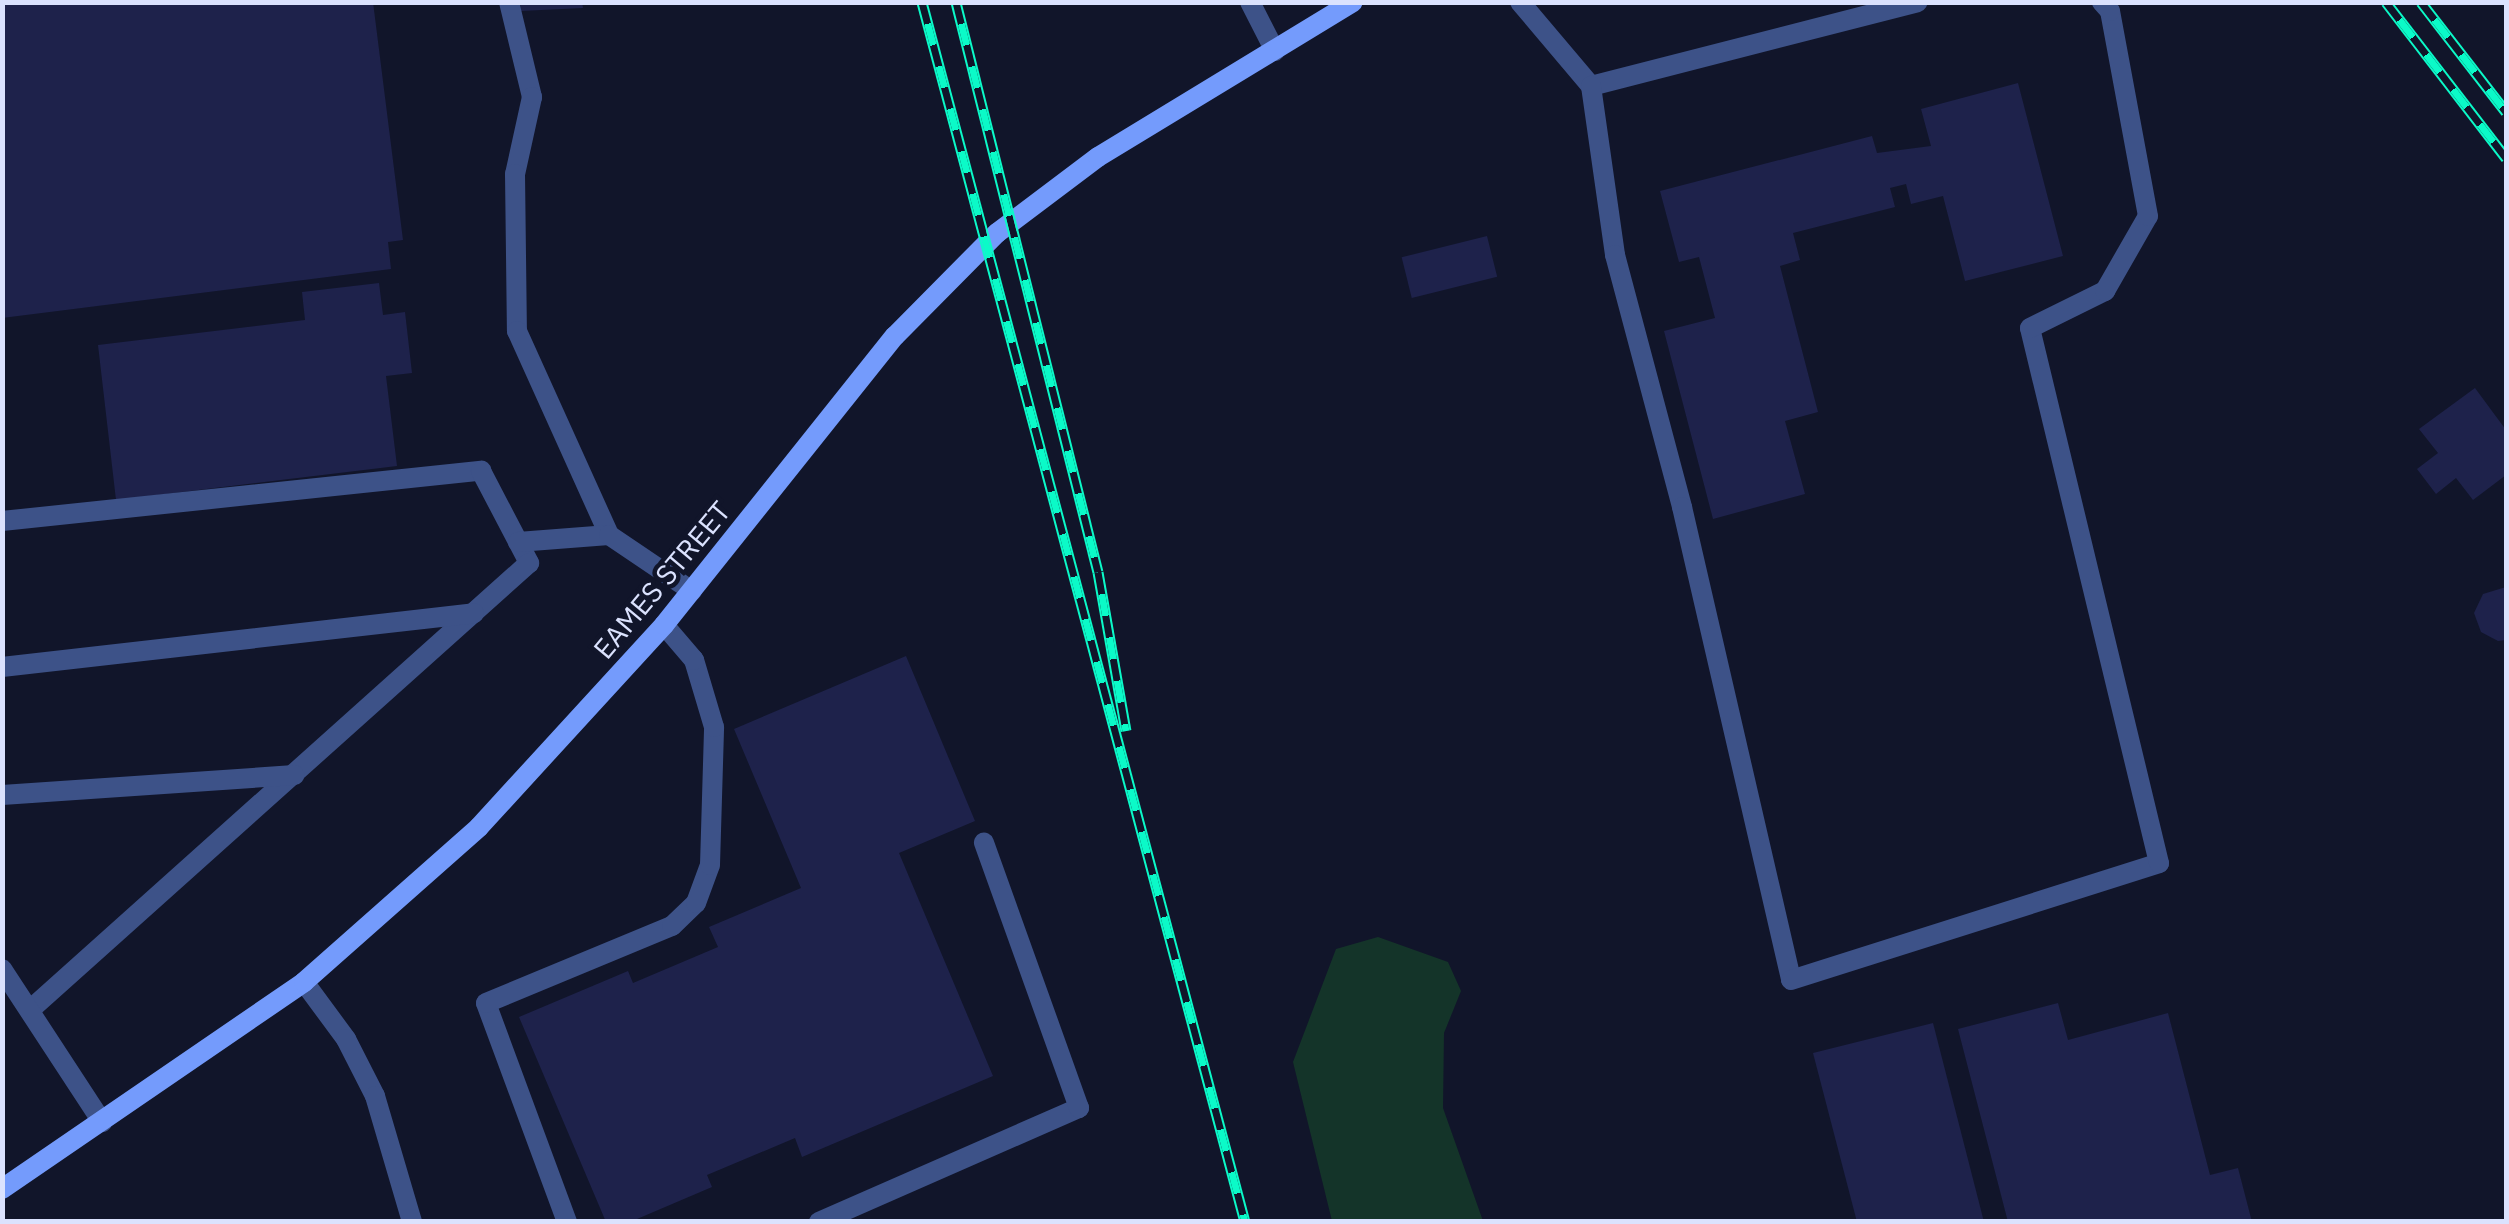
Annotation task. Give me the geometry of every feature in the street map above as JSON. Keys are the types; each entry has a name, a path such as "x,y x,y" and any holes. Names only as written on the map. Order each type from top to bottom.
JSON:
{"main road":[{"name":"EAMES STREET","path":"2,1189 304,982 480,827 664,625 896,336 985,244 1078,170 1353,2"}],"street":[{"path":"510,2 532,97 515,174 517,331 610,535 692,591"},
{"path":"1250,2 1276,51"},
{"path":"1520,2 1591,86 1615,254 1682,508 1791,980 2159,863 2030,328 2105,291 2148,216 2110,10 2102,2"},
{"path":"1591,86 1916,2"},
{"path":"2,521 481,471 529,563 30,1010"},
{"path":"518,542 610,535"},
{"path":"2,667 474,613"},
{"path":"567,1222 486,1003 672,926 696,903 710,866 714,726 694,660 664,625"},
{"path":"2,795 294,775"},
{"path":"818,1222 1079,1108 984,842"},
{"path":"2,968 102,1122"},
{"path":"304,982 346,1039 375,1096 412,1222"}],"green space":[{"path":"1378,937 1448,962 1461,991 1444,1033 1443,1108 1483,1221 1332,1221 1293,1062 1336,949"}],"building":[{"path":"2,2 373,2 403,240 388,242 391,269 2,318"},
{"path":"520,2 582,2 583,8 521,11"},
{"path":"2018,83 2063,256 1965,281 1943,196 1911,204 1906,184 1890,188 1895,207 1793,233 1800,260 1780,266 1818,412 1785,421 1805,494 1713,519 1664,331 1715,318 1699,257 1679,262 1660,191 1872,136 1877,153 1931,146 1921,109"},
{"path":"1487,236 1497,277 1412,298 1402,257"},
{"path":"379,283 383,315 405,312 412,373 386,376 397,466 116,500 98,345 305,320 302,292"},
{"path":"2475,388 2506,430 2506,475 2473,500 2456,478 2436,494 2417,469 2438,453 2419,429"},
{"path":"2506,587 2506,640 2498,641 2481,632 2474,613 2483,594"},
{"path":"906,656 975,821 899,853 993,1076 802,1157 795,1138 707,1175 712,1187 630,1222 606,1222 519,1017 628,971 633,983 718,947 709,927 801,888 734,729"},
{"path":"2058,1003 2068,1040 2168,1013 2210,1175 2238,1168 2252,1222 2008,1222 1958,1029"},
{"path":"1933,1023 1984,1222 1857,1222 1813,1053"}],"railway":[{"path":"922,2 1245,1222"},
{"path":"956,2 1098,572 1126,731"},
{"path":"2386,2 2506,158"},
{"path":"2421,2 2506,112"}]}
